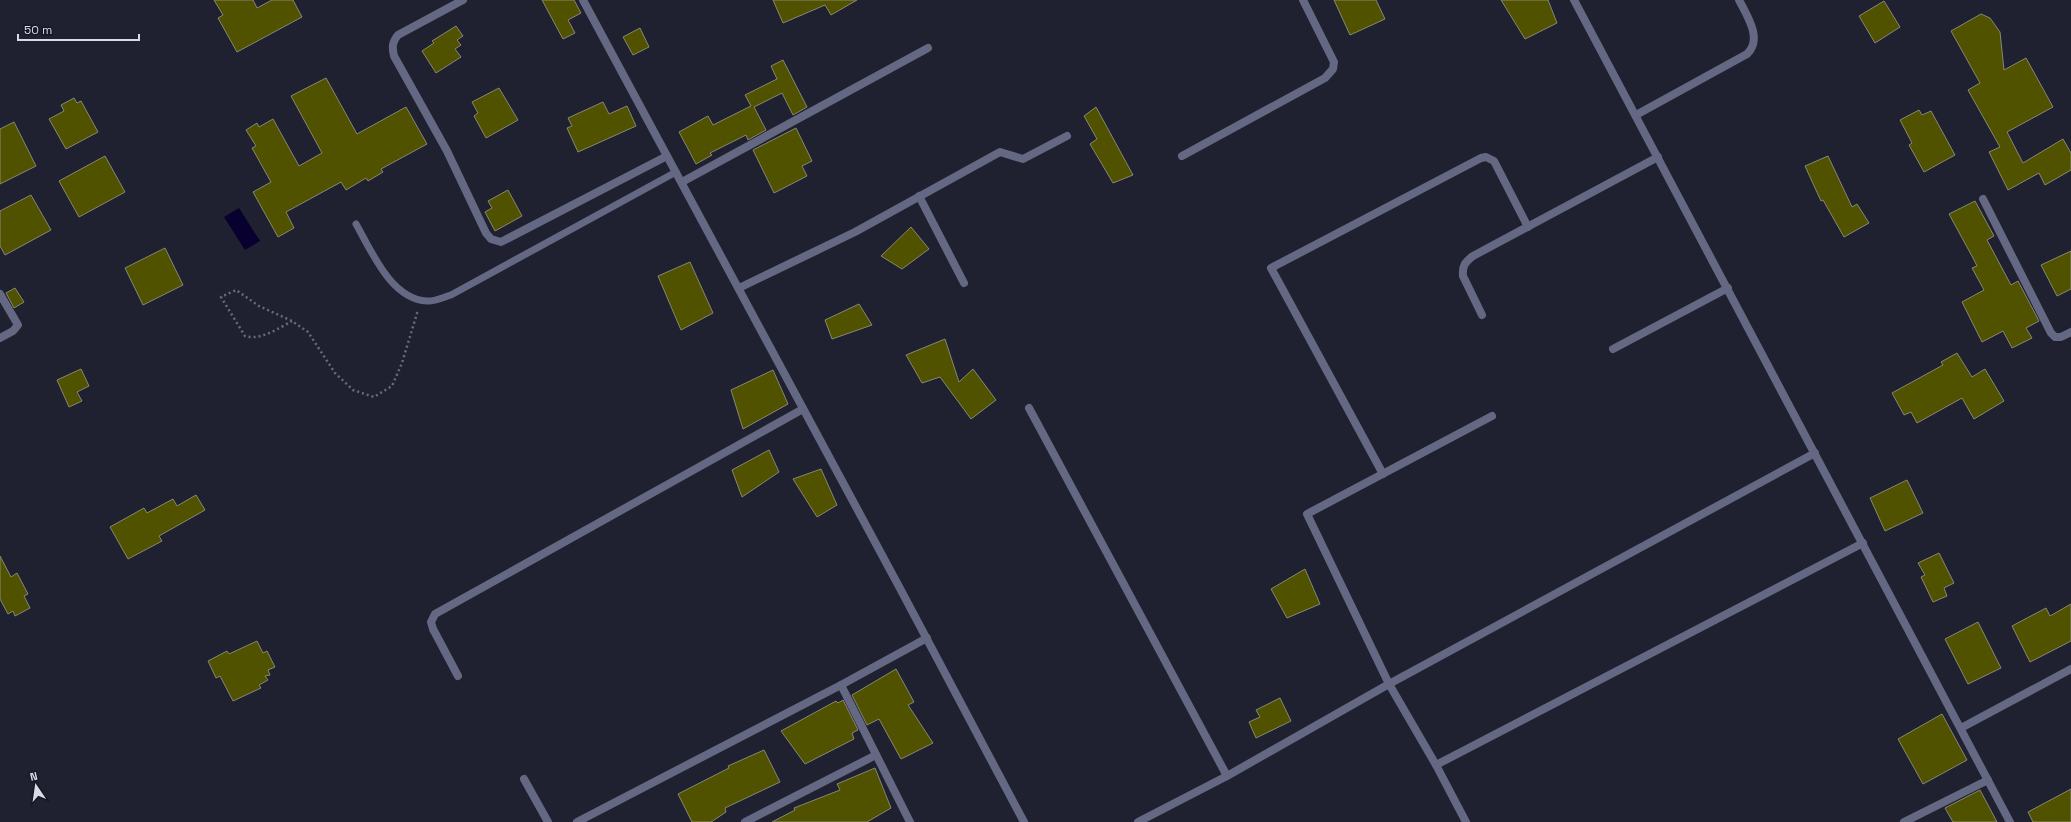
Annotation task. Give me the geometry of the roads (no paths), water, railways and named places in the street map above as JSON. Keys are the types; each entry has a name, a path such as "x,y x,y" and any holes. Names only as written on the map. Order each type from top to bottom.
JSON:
{"street":[{"path":"463,0 398,35 394,40 392,47 394,56 447,151 486,233 491,238 501,242 667,156"},
{"path":"583,0 927,638 1024,822"},
{"path":"1182,156 1325,78 1333,69 1334,62 1303,0"},
{"path":"1574,0 2010,822"},
{"path":"1636,115 1747,54 1752,49 1754,42 1753,32 1739,0"},
{"path":"682,182 928,48"},
{"path":"739,288 855,232 1000,152 1023,159 1068,136"},
{"path":"1383,474 1271,268 1481,158 1486,157 1494,161 1528,227"},
{"path":"1482,315 1463,276 1462,269 1465,262 1658,157"},
{"path":"919,196 964,283"},
{"path":"1983,199 2051,333 2055,337 2061,337 2071,332"},
{"path":"1613,349 1728,288"},
{"path":"0,294 18,324 13,331 0,338"},
{"path":"1029,408 1227,776"},
{"path":"458,676 433,629 431,622 434,614 803,409"},
{"path":"1466,822 1436,765 1389,684 1307,514 1492,416"},
{"path":"1138,822 1227,776 1389,684 1815,453"},
{"path":"1436,765 1863,543"},
{"path":"577,822 841,685 927,638"},
{"path":"1961,728 2071,669"},
{"path":"841,685 910,822"},
{"path":"745,822 876,755"},
{"path":"524,779 548,822"},
{"path":"1904,822 1988,780"}],"lane":[{"path":"356,224 382,271 408,297 428,302 451,295 676,172"}]}
